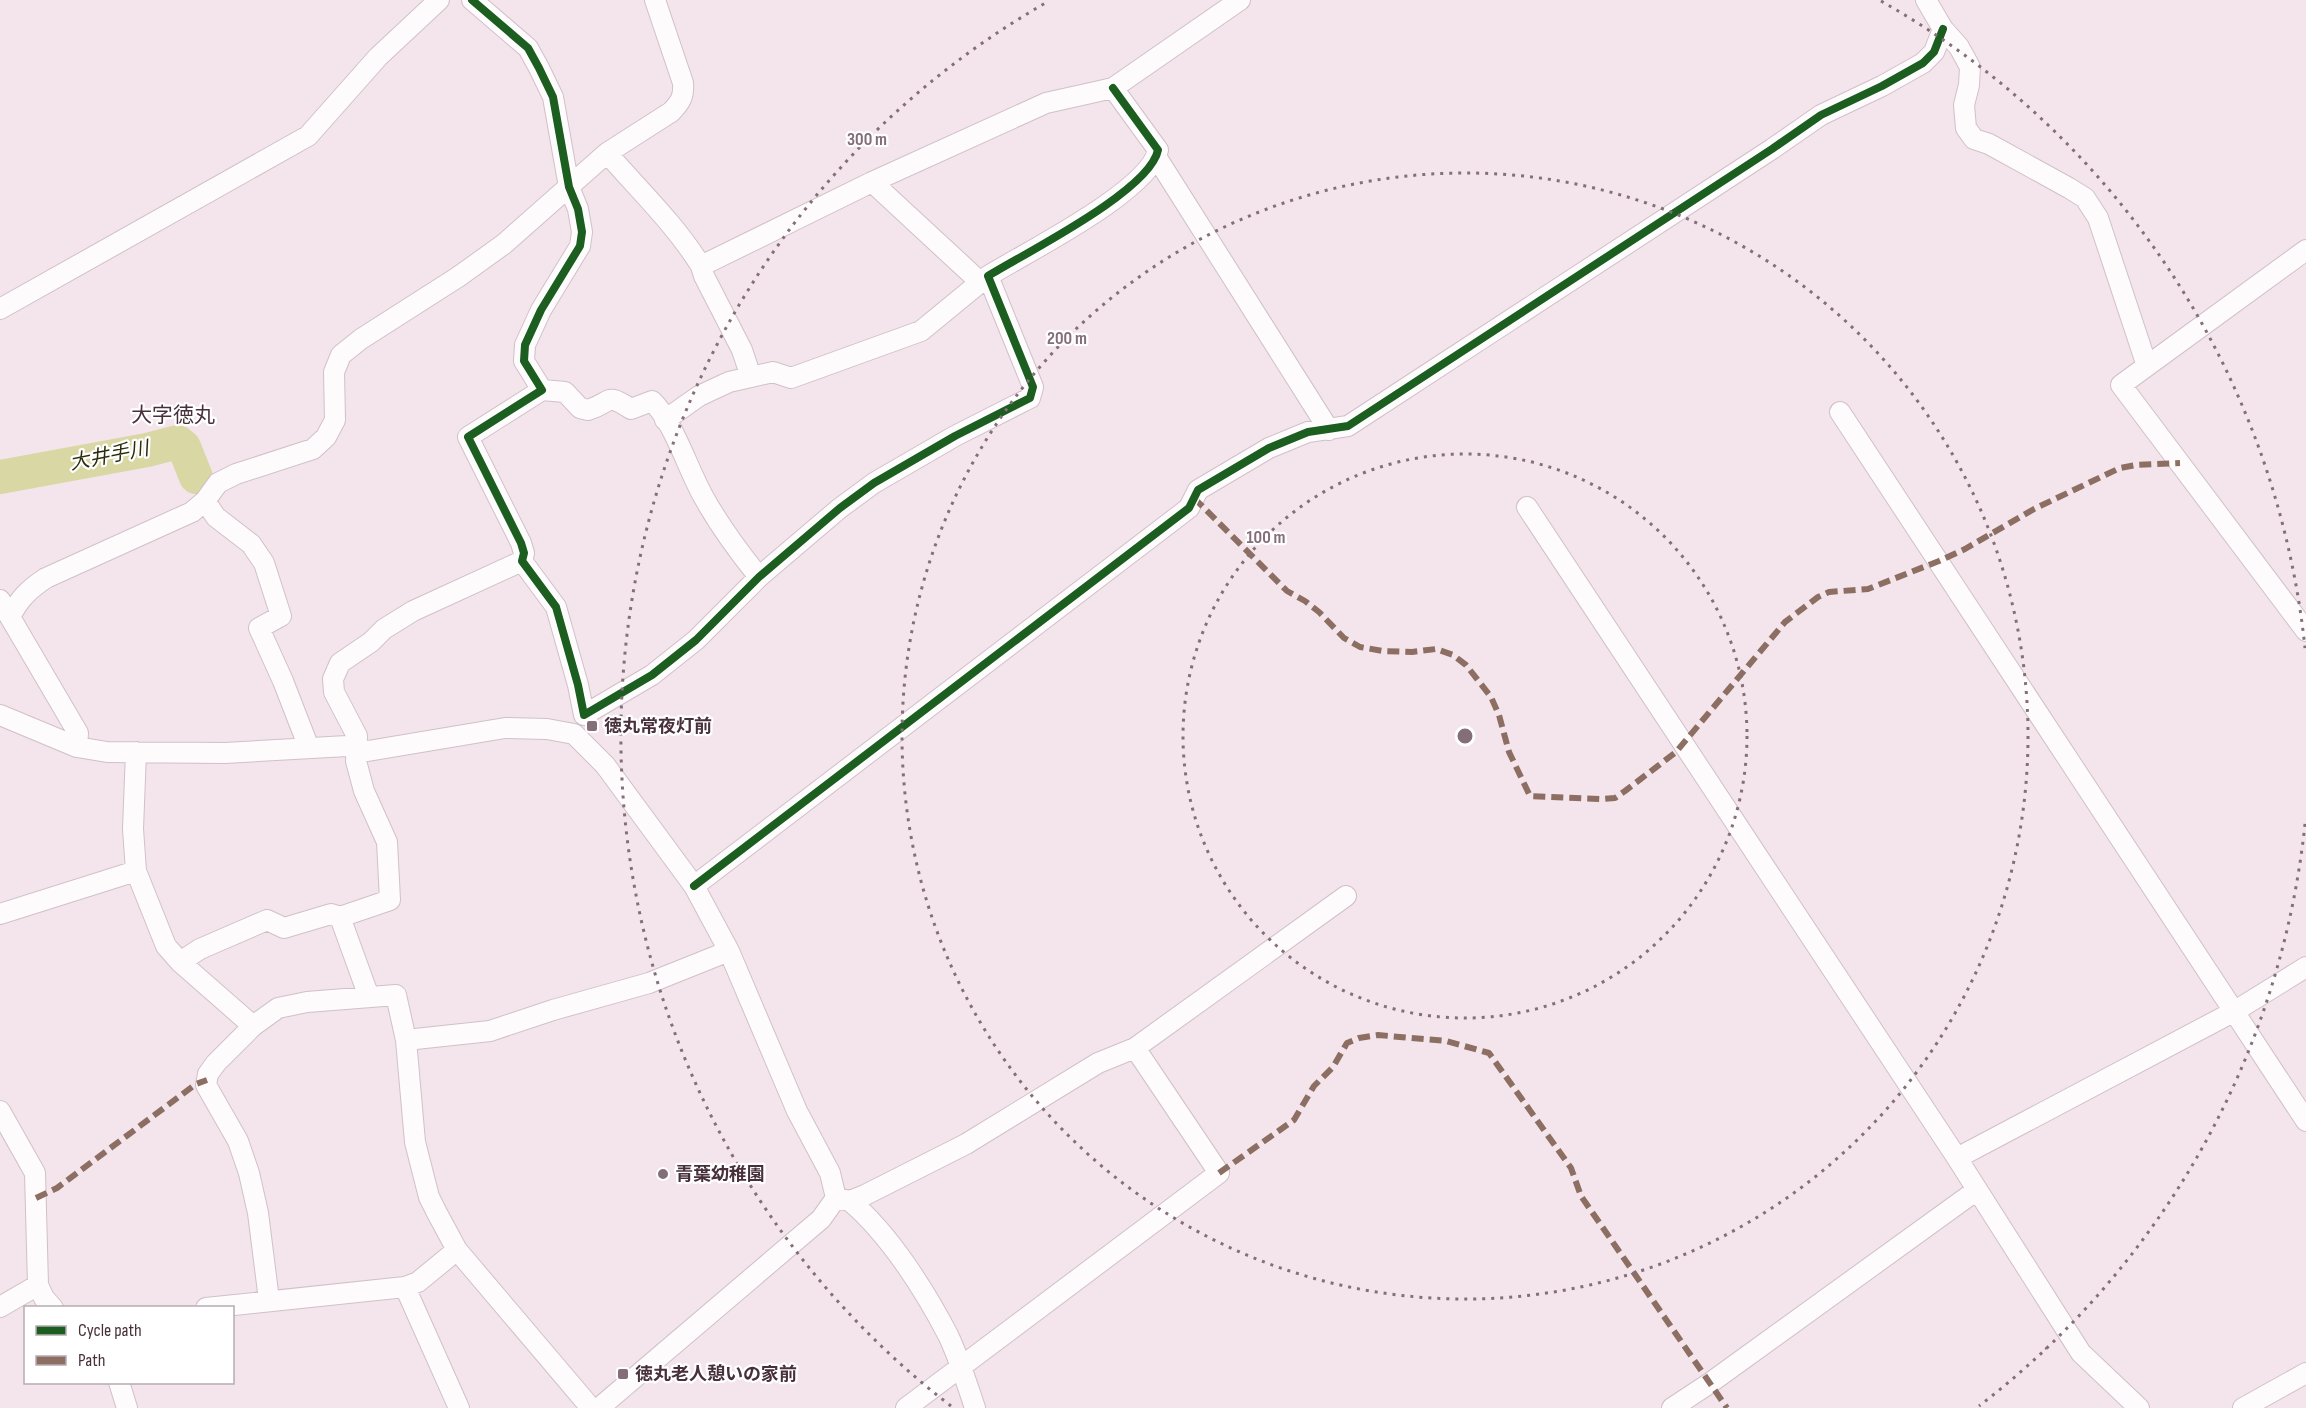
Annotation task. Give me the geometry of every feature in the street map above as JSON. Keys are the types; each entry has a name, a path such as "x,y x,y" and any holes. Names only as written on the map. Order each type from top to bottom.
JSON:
{"street":[{"path":"0,309 308,136 378,57 439,0"},
{"path":"472,0 528,48 539,68 552,97 569,187 578,209 582,232 580,246 541,310 523,354 524,361 542,390"},
{"path":"10,617 18,601 29,589 46,578 192,512 205,501 218,483 236,474 313,449 326,437 336,420 334,372 341,355 361,339 458,277 504,244 607,153 671,112 684,95 683,83 655,0"},
{"path":"701,266 872,182 1046,103 1113,87 1240,0"},
{"path":"1926,0 1943,29 1959,46 1970,66 1969,86 1964,105 1966,128 1974,139 1989,144 2085,198 2098,218 2147,366"},
{"path":"694,886 1189,508 1198,490 1269,448 1293,437 1308,432 1348,426 1821,115 1882,86 1923,63 1934,52 1943,29"},
{"path":"666,420 699,396 729,382 773,372 792,378 921,331 983,278 1103,207 1124,192 1156,158 1158,150 1113,87"},
{"path":"607,153 641,194 660,210 701,266 742,350 751,377"},
{"path":"1156,158 1329,430"},
{"path":"574,734 584,715 651,675 696,640 759,577 840,508 874,483 955,436 1030,398 1033,387 983,278 872,182"},
{"path":"2306,250 2121,385 2306,632"},
{"path":"522,561 524,553 521,543 468,437 542,390 565,392 580,408 588,410 610,398 615,398 631,409 652,401 666,420 702,495 727,536 759,577"},
{"path":"1840,412 2306,1121"},
{"path":"205,501 216,517 251,544 264,563 281,616 258,628 283,681 309,748"},
{"path":"1527,507 1957,1158 2081,1353 2139,1408"},
{"path":"522,561 556,607 584,715"},
{"path":"180,962 200,949 267,920 284,928 331,914 340,917 390,900 387,842 364,792 356,761 357,736 334,692 333,679 340,663 371,642 384,629 412,611 522,561"},
{"path":"0,600 78,733 77,747"},
{"path":"0,715 77,747 107,752 225,753 347,746 368,751 505,728 547,729 574,734 605,765 694,886 729,951 797,1111 843,1200 876,1227 915,1279 948,1335 975,1408"},
{"path":"136,752 133,829 135,871 166,946 180,962 253,1026"},
{"path":"0,914 135,871"},
{"path":"599,1408 843,1200 966,1144 1098,1063 1135,1048 1346,896"},
{"path":"340,917 369,997"},
{"path":"406,1040 490,1030 649,983 729,951"},
{"path":"1957,1158 2235,1011 2306,967"},
{"path":"269,1300 258,1213 249,1173 238,1141 206,1085 208,1074 253,1026 278,1008 307,1002 396,995 406,1040 415,1142 429,1197 457,1250 591,1408"},
{"path":"906,1408 1219,1173 1135,1048"},
{"path":"0,1112 35,1173 38,1285 51,1306"},
{"path":"1672,1408 1977,1190"},
{"path":"222,1306 405,1287 418,1282 457,1250"},
{"path":"0,1307 38,1285"},
{"path":"405,1287 459,1408"},
{"path":"2243,1408 2306,1373"},
{"path":"119,1384 127,1408"}],"waterway":[{"name":"大井手川","path":"0,477 147,450 178,442 184,447 196,477"}],"marked path":[{"path":"1194,498 1287,591 1319,612 1344,638 1360,647 1383,651 1412,652 1436,649 1453,655 1466,665 1491,697 1499,715 1509,752 1530,796 1601,799 1615,798 1676,752 1785,622 1818,597 1829,592 1868,589 1939,561 1965,549 2034,509 2120,468 2180,463"},
{"path":"1219,1173 1294,1120 1314,1086 1333,1067 1347,1043 1359,1038 1378,1035 1446,1041 1489,1053 1571,1168 1581,1196 1727,1408"},
{"path":"36,1198 57,1188 196,1084 207,1080"}],"cycle path":[{"path":"472,0 528,48 553,97 569,187 578,209 582,232 580,246 541,310 525,345 524,361 542,390 468,437 521,543 524,553 522,561 556,607 584,715 652,675 696,640 759,577 840,508 874,483 955,436 1030,398 1033,387 988,276 1084,220 1133,184 1150,166 1158,150 1113,88"},
{"path":"694,886 1189,508 1198,490 1269,448 1308,432 1348,426 1821,115 1882,86 1923,63 1934,52 1943,29"}],"place":[{"name":"徳丸常夜灯前","path":"592,726"},
{"name":"青葉幼稚園","path":"663,1174"},
{"name":"徳丸老人憩いの家前","path":"623,1374"}],"district":[{"name":"大字徳丸","path":"173,415"}]}
